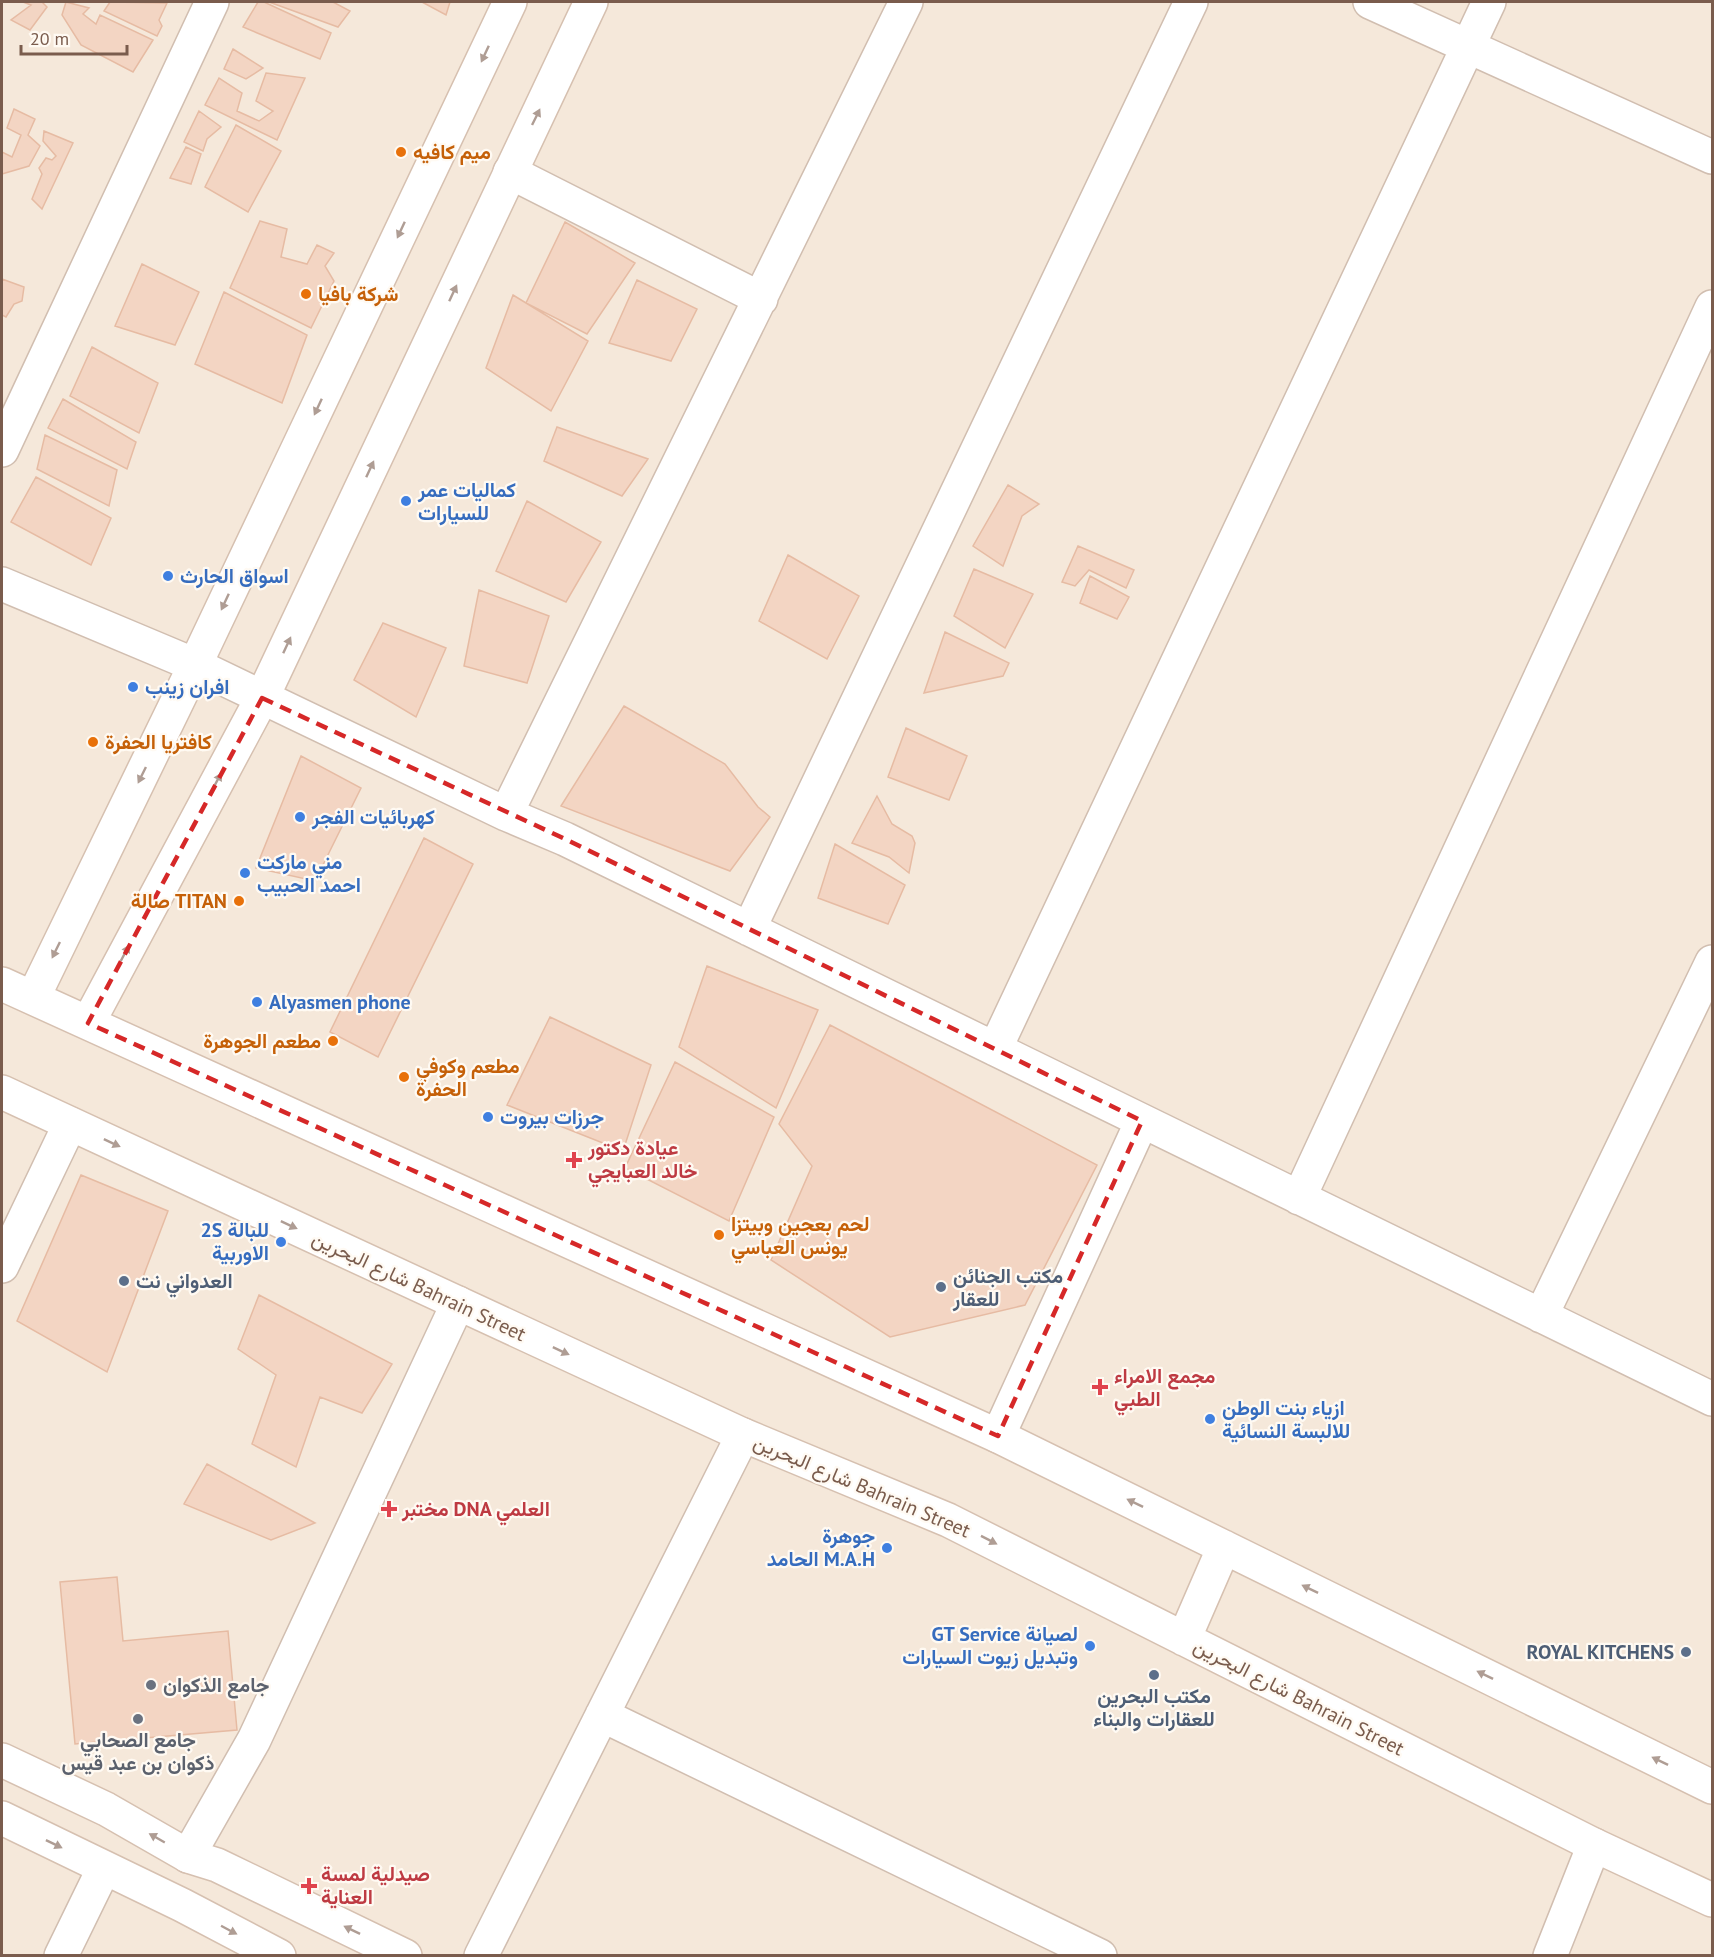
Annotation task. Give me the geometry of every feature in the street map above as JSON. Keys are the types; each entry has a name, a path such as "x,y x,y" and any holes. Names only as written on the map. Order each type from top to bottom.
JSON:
{"street":[{"path":"2,450 212,2"},
{"path":"33,998 195,665 510,2"},
{"path":"88,1023 262,698 591,2"},
{"path":"506,814 906,2"},
{"path":"749,929 1191,2"},
{"path":"1370,2 1713,157"},
{"path":"995,1049 1489,2"},
{"path":"510,172 761,299"},
{"path":"1299,1198 1713,307"},
{"path":"2,584 195,665 506,814 565,839 1713,1399"},
{"path":"1541,1316 1713,962"},
{"path":"2,984 144,1046 998,1436 1713,1787"},
{"name":"شارع البحرين Bahrain Street","path":"2,1092 742,1435 948,1520 1593,1845 1713,1900"},
{"path":"998,1436 1142,1121"},
{"path":"2,1266 70,1124"},
{"path":"189,1856 254,1740 458,1303"},
{"path":"481,1956 742,1435"},
{"path":"1184,1639 1224,1547"},
{"path":"602,1715 1100,1956"},
{"path":"2,1763 106,1809 189,1856 217,1865 405,1956"},
{"path":"2,1818 279,1956"},
{"path":"1550,1956 1593,1845"},
{"path":"61,1956 104,1868"}],"highlighted area":[{"path":"262,698 565,839 1142,1121 998,1436 88,1023"}],"shaded area":[{"path":"2,2 1712,2 1712,1955 2,1955"}],"building":[{"path":"23,2 42,2 47,7 30,30 11,20 31,5"},
{"path":"66,2 89,8 83,14 96,24 100,15 153,40 133,72 81,45 62,15"},
{"path":"110,2 167,3 159,20 162,26 157,36 104,11"},
{"path":"258,2 264,2 331,33 320,59 243,27"},
{"path":"269,2 333,2 350,11 338,27"},
{"path":"422,2 450,2 446,15"},
{"path":"233,49 263,68 246,79 224,69"},
{"path":"266,73 305,78 277,140 205,105 219,78 242,93 237,111 259,121 273,111 256,101"},
{"path":"14,109 35,119 28,135 40,146 29,166 2,174 2,152 12,157 21,135 7,128"},
{"path":"199,111 221,127 207,139 203,151 184,142"},
{"path":"236,125 281,151 248,212 205,187"},
{"path":"44,131 73,143 42,209 32,199 42,174 39,168 46,158 52,160 56,156 43,141"},
{"path":"186,147 201,154 191,184 170,178"},
{"path":"260,221 287,229 281,257 307,264 317,245 334,253 325,266 334,281 311,328 230,288"},
{"path":"565,222 635,263 587,334 526,303"},
{"path":"142,264 199,292 175,345 115,326"},
{"path":"2,279 24,287 22,301 14,304 6,317 2,315"},
{"path":"637,280 697,309 671,361 609,343"},
{"path":"224,292 307,335 282,403 195,364"},
{"path":"513,295 588,341 551,411 486,368"},
{"path":"92,347 158,383 139,433 70,396"},
{"path":"63,399 136,442 127,469 48,428"},
{"path":"557,427 648,459 622,496 544,461"},
{"path":"45,435 117,470 109,506 37,469"},
{"path":"36,477 111,518 91,565 11,522"},
{"path":"1008,485 1039,504 1022,516 1003,566 973,546"},
{"path":"527,501 601,542 566,602 496,571"},
{"path":"1078,546 1134,570 1126,588 1089,570 1075,586 1062,582"},
{"path":"788,555 859,596 827,659 759,621"},
{"path":"974,569 1033,594 1005,648 954,616"},
{"path":"1090,576 1129,597 1117,619 1080,603"},
{"path":"479,590 549,616 527,683 464,666"},
{"path":"383,623 446,648 416,717 354,680"},
{"path":"945,632 1009,663 1003,676 924,693"},
{"path":"624,706 725,764 758,807 770,817 730,871 561,806"},
{"path":"906,728 967,756 949,800 888,777"},
{"path":"301,756 361,788 315,881 256,868"},
{"path":"877,796 892,824 912,836 915,843 909,873 889,857 852,843"},
{"path":"424,838 473,864 378,1057 330,1032"},
{"path":"835,844 905,885 888,924 818,898"},
{"path":"707,966 818,1010 776,1108 679,1047"},
{"path":"550,1017 651,1065 623,1151 507,1105"},
{"path":"830,1025 1097,1165 1025,1305 890,1337 771,1260 812,1166 779,1124"},
{"path":"675,1062 774,1117 729,1221 625,1168"},
{"path":"81,1175 168,1211 107,1372 17,1321"},
{"path":"259,1295 392,1364 362,1413 320,1397 296,1467 252,1444 276,1375 238,1349"},
{"path":"207,1464 315,1523 271,1540 184,1504"},
{"name":"جامع الذكوان","path":"117,1577 123,1641 228,1631 237,1730 75,1744 60,1582"}],"place":[{"name":"ميم كافيه","path":"401,152"},
{"name":"شركة بافيا","path":"306,294"},
{"name":"كماليات عمر للسيارات","path":"406,501"},
{"name":"اسواق الحارث","path":"168,576"},
{"name":"افران زينب","path":"133,687"},
{"name":"كافتريا الحفرة","path":"93,742"},
{"name":"كهربائيات الفجر","path":"300,817"},
{"name":"مني ماركت احمد الحبيب","path":"245,873"},
{"name":"صالة TITAN","path":"239,901"},
{"name":"Alyasmen phone","path":"257,1002"},
{"name":"مطعم الجوهرة","path":"333,1041"},
{"name":"مطعم وكوفي الحفرة","path":"404,1077"},
{"name":"جرزات بيروت","path":"488,1117"},
{"name":"عيادة دكتور خالد العبايجي","path":"574,1160"},
{"name":"لحم بعجين وبيتزا يونس العباسي","path":"719,1235"},
{"name":"2S للبالة الاوربية","path":"281,1242"},
{"name":"العدواني نت","path":"124,1281"},
{"name":"مكتب الجنائن للعقار","path":"941,1287"},
{"name":"مجمع الامراء الطبي","path":"1100,1387"},
{"name":"ازياء بنت الوطن للالبسة النسائية","path":"1210,1419"},
{"name":"مختبر DNA العلمي","path":"389,1509"},
{"name":"جوهرة الحامد M.A.H","path":"887,1548"},
{"name":"GT Service لصيانة وتبديل زيوت السيارات","path":"1090,1646"},
{"name":"ROYAL KITCHENS","path":"1686,1652"},
{"name":"مكتب البحرين للعقارات والبناء","path":"1154,1675"},
{"name":"جامع الذكوان","path":"151,1685"},
{"name":"جامع الصحابي ذكوان بن عبد قيس","path":"138,1719"},
{"name":"صيدلية لمسة العناية","path":"309,1886"}]}
